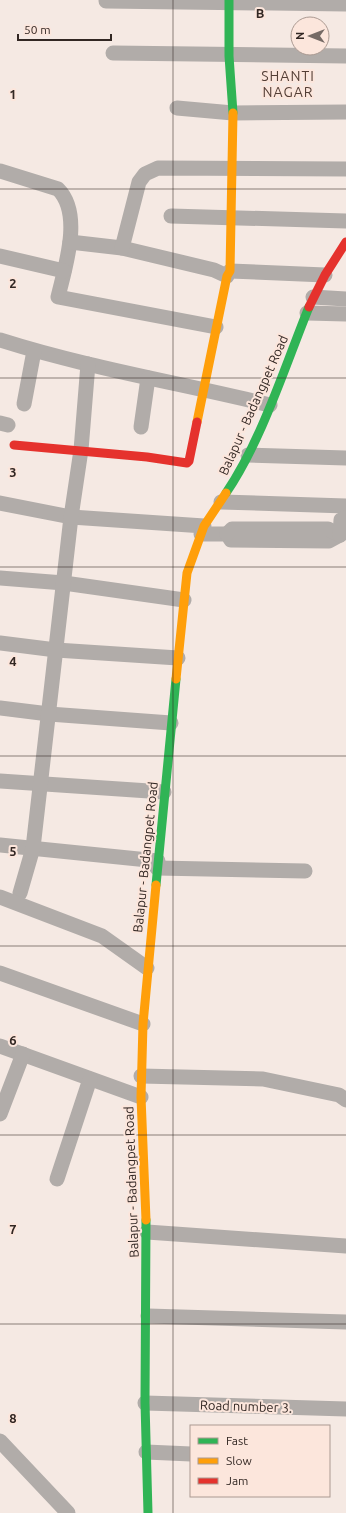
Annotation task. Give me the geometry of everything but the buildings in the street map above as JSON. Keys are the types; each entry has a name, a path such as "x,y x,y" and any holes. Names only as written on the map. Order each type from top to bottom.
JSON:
{"street":[{"path":"106,1 286,1 346,4"},
{"path":"14,444 188,462 216,327 229,273 232,217 231,168 233,113 229,56 229,1"},
{"path":"113,53 229,56 346,56"},
{"path":"177,108 233,113 346,112"},
{"path":"122,248 139,182 145,174 158,168 346,169"},
{"path":"0,171 58,188 64,194 71,228 70,242 58,297 216,327"},
{"path":"171,216 346,221"},
{"path":"70,242 122,248 229,273 325,275"},
{"name":"Balapur - Badangpet Road","path":"150,1513 146,1452 148,1316 147,1232 141,1097 143,1024 164,792 187,573 202,530 239,474 248,455 270,405 313,297 346,242"},
{"path":"0,256 64,271"},
{"path":"313,297 346,299"},
{"path":"307,313 346,314"},
{"path":"0,340 34,351 88,364 148,378 204,388 270,405"},
{"path":"24,404 34,351"},
{"path":"20,893 33,848 71,517 81,450 88,364"},
{"path":"140,427 148,378"},
{"path":"248,455 346,458"},
{"path":"221,502 346,506"},
{"path":"0,503 71,517 202,530 227,534 231,540 329,541 340,535 341,520 346,518"},
{"path":"0,578 64,583 184,600"},
{"path":"0,643 56,650 178,658"},
{"path":"0,708 49,714 171,723"},
{"path":"0,781 41,782 164,792"},
{"path":"1,848 33,848 157,864 305,871"},
{"path":"1,900 102,936 147,968"},
{"path":"0,973 143,1024"},
{"path":"0,1046 141,1097"},
{"path":"0,1114 23,1054"},
{"path":"141,1076 263,1079 339,1095 346,1100"},
{"path":"57,1179 90,1079"},
{"path":"147,1232 346,1246"},
{"path":"148,1316 346,1322"},
{"name":"Road number 3.","path":"146,1403 346,1409"},
{"path":"2,1448 68,1513"},
{"path":"146,1452 190,1454"}],"traffic: fast":[{"path":"229,0 229,56 233,113"},
{"path":"226,493 251,450 262,426 309,307"},
{"path":"156,885 176,679"},
{"path":"146,1220 145,1403 148,1513"}],"traffic: slow":[{"path":"197,422 227,276 230,271 233,113"},
{"path":"176,679 187,573 204,526 226,493"},
{"path":"146,1220 141,1097 143,1024 156,885"}],"traffic: jam":[{"path":"309,307 325,275 346,242"},
{"path":"14,445 147,457 187,463 189,461 197,422"}],"district":[{"name":"SHANTI NAGAR","path":"288,84"}]}
